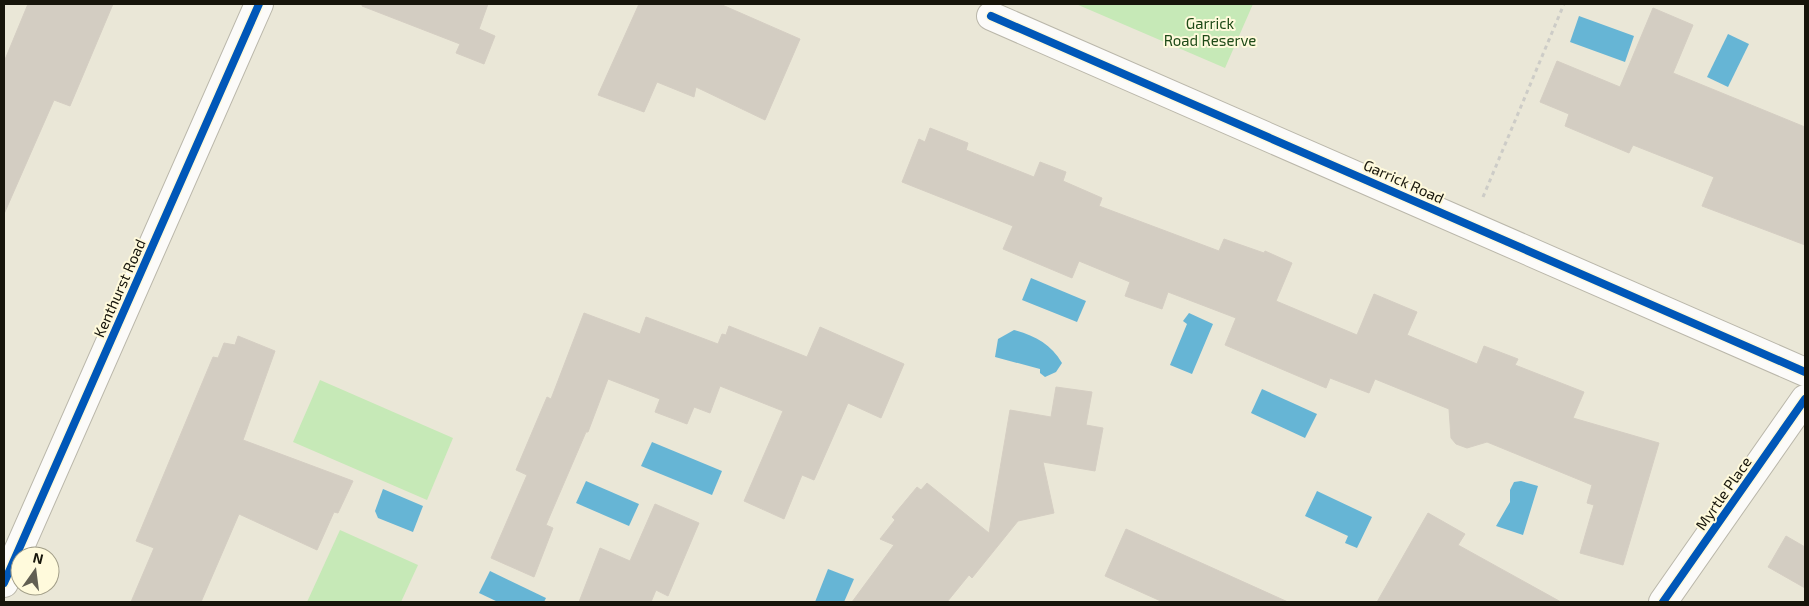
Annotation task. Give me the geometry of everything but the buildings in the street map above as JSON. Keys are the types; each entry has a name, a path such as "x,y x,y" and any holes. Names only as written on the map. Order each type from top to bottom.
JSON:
{"street":[{"name":"Kenthurst Road","path":"4,583 259,4"},
{"name":"Garrick Road","path":"991,16 1805,372"},
{"name":"Myrtle Place","path":"1664,602 1805,399"}],"path":[{"path":"1470,226 1564,4"}],"green space":[{"name":"Garrick Road Reserve","path":"1076,4 1253,4 1225,68"},
{"path":"320,380 453,438 427,500 293,442"},
{"path":"340,530 418,565 401,602 307,602"}],"water":[{"path":"1579,16 1634,36 1625,62 1570,42"},
{"path":"1728,34 1749,44 1728,87 1707,77"},
{"path":"1031,278 1086,301 1077,322 1022,300"},
{"path":"1189,313 1213,324 1192,374 1170,365 1187,324 1183,321"},
{"path":"1014,330 1036,338 1058,356 1062,363 1056,372 1045,377 1040,373 1040,369 995,357 998,339"},
{"path":"1262,389 1317,414 1305,438 1251,413"},
{"path":"652,442 722,471 712,495 641,466"},
{"path":"586,481 639,504 629,526 576,503"},
{"path":"1521,481 1538,486 1523,535 1496,526 1510,502 1510,490 1514,482"},
{"path":"383,489 423,506 413,532 378,518 375,511"},
{"path":"1317,491 1372,517 1357,548 1345,543 1348,536 1305,516"},
{"path":"828,569 854,579 844,602 815,602"},
{"path":"490,571 546,598 544,602 498,602 479,593"}],"cycle path":[{"path":"4,583 259,4"},
{"path":"991,16 1805,372"},
{"path":"1663,602 1805,399"}]}
